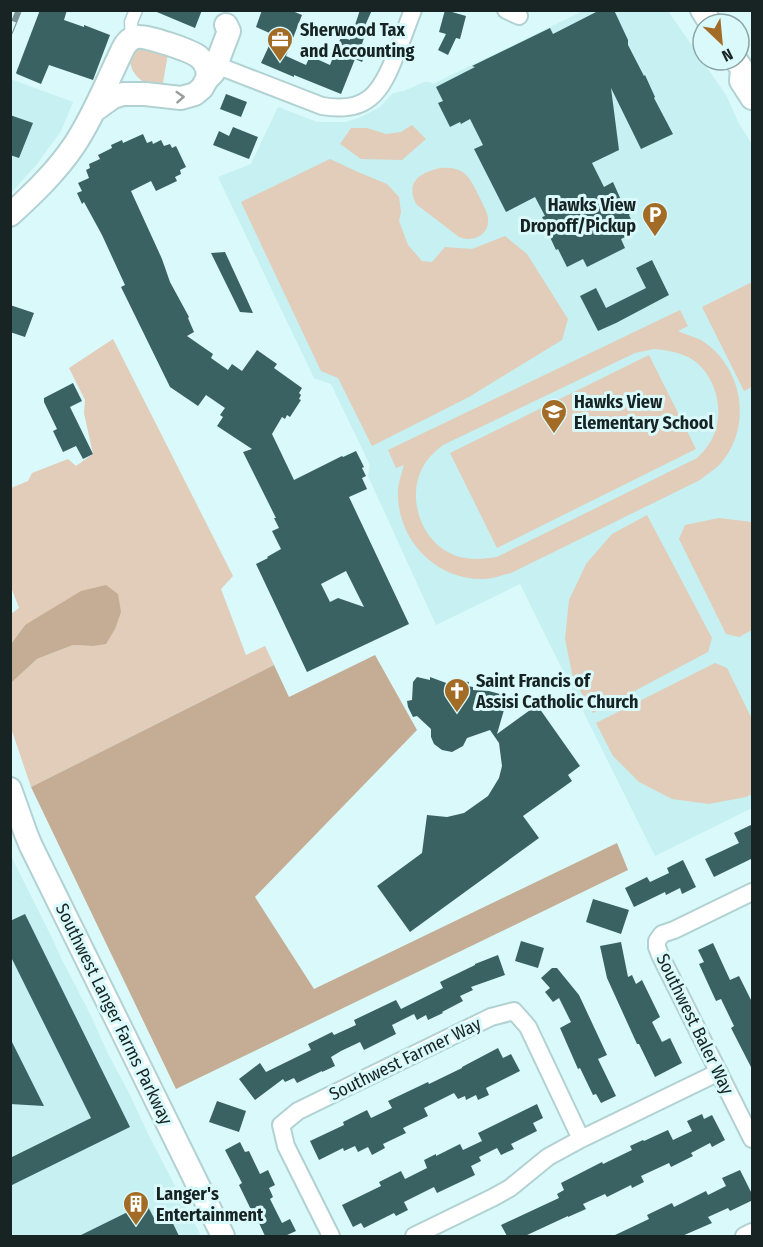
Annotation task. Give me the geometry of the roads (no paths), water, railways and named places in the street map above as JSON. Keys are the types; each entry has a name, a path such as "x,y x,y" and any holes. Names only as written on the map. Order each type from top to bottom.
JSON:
{"main road":[{"path":"195,54 209,47 229,18"},
{"path":"95,110 108,100 128,93 185,98 198,92 212,72 229,31 229,18"},
{"path":"10,215 41,186 71,149 95,110 126,44 132,38 145,37 195,54 212,72"},
{"path":"119,57 129,80 146,94"},
{"path":"740,72 741,81 753,98"},
{"name":"Southwest Langer Farms Parkway","path":"10,789 28,840 223,1236"}],"street":[{"path":"132,38 131,22 136,10"},
{"path":"212,72 322,106 338,109 350,108 374,95 383,85 413,10"},
{"name":"Southwest Baler Way","path":"753,892 662,934 657,941 660,955 753,1139"},
{"name":"Southwest Farmer Way","path":"331,1236 286,1146 281,1125 298,1111 491,1017 514,1011 528,1028 581,1139"},
{"path":"414,1236 510,1188 548,1157 581,1139 719,1072"},
{"path":"744,1236 753,1232"}],"railway":[{"path":"10,32 19,10"}],"place":[{"name":"Sherwood Tax and Accounting","path":"280,63"},
{"name":"Hawks View Dropoff/Pickup","path":"655,238"},
{"name":"Hawks View Elementary School","path":"554,435"},
{"name":"Saint Francis of Assisi Catholic Church","path":"457,714"},
{"name":"Langer's Entertainment","path":"136,1227"}]}
